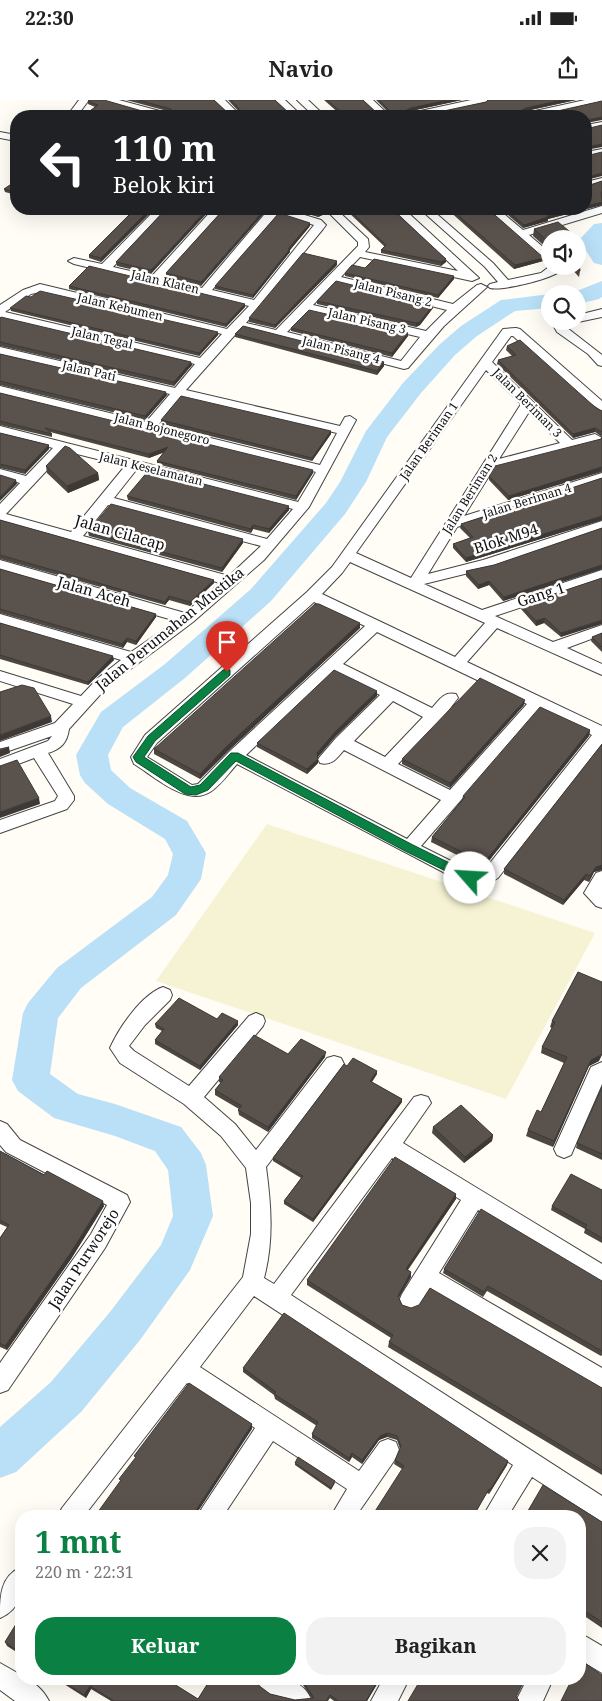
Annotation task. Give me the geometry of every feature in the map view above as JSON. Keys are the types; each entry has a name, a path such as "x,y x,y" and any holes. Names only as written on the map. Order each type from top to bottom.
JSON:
{"street":[{"path":"108,100 145,110"},
{"path":"206,100 222,103"},
{"path":"279,100 290,110"},
{"path":"302,100 313,110"},
{"path":"369,100 379,110"},
{"path":"439,110 485,100"},
{"path":"553,110 599,100"},
{"path":"105,268 156,215"},
{"path":"154,280 214,215"},
{"path":"205,291 270,215"},
{"path":"150,426 203,362 257,304 320,224 293,215"},
{"path":"279,334 363,247 364,241 336,215"},
{"path":"405,215 481,287"},
{"path":"432,215 489,265 506,284"},
{"path":"499,215 541,251"},
{"path":"521,234 583,215"},
{"path":"356,253 469,274 489,265"},
{"name":"Jalan Klaten","path":"74,261 257,304"},
{"path":"428,335 455,308 481,287 506,284 547,275"},
{"name":"Jalan Pisang 2","path":"331,278 455,308"},
{"name":"Jalan Kebumen","path":"5,302 40,288 232,332"},
{"name":"Jalan Pisang 3","path":"306,307 428,335"},
{"path":"586,316 602,313"},
{"name":"Jalan Tegal","path":"0,314 203,362"},
{"name":"Jalan Pisang 4","path":"248,326 404,365 428,335"},
{"path":"563,330 597,350 602,362"},
{"name":"Jalan Beriman 1","path":"235,756 204,788 196,791 189,791 144,763 139,757 152,739 312,595 348,555 507,332 516,332 602,408"},
{"name":"Jalan Pati","path":"0,351 178,392"},
{"name":"Jalan Beriman 3","path":"485,362 569,444"},
{"name":"Jalan Bojonegoro","path":"0,390 324,470"},
{"name":"Jalan Perumahan Mustika","path":"0,765 54,745 58,741 61,727 83,702 133,658 188,619 259,557 302,507 348,426 178,392"},
{"name":"Jalan Beriman 2","path":"417,582 527,404"},
{"name":"Jalan Keselamatan","path":"0,430 302,507"},
{"name":"Jalan Beriman 3","path":"487,466 594,438"},
{"path":"0,512 62,446"},
{"path":"74,537 134,464"},
{"path":"0,473 29,481"},
{"name":"Jalan Beriman 4","path":"452,524 602,477"},
{"path":"105,500 270,544"},
{"name":"Jalan Cilacap","path":"0,517 230,581"},
{"name":"Blok M94","path":"417,582 492,561 602,525"},
{"path":"348,555 417,582 481,615 602,670"},
{"name":"Jalan Aceh","path":"0,565 188,619"},
{"name":"Gang 1","path":"481,615 602,575"},
{"path":"312,595 602,733 487,878 480,881 470,878 235,756 374,625"},
{"path":"0,619 133,658"},
{"path":"457,664 495,621"},
{"path":"552,648 602,630"},
{"path":"333,665 435,716"},
{"path":"0,676 83,702"},
{"path":"0,691 22,683"},
{"path":"326,759 390,695"},
{"path":"387,765 450,698"},
{"path":"409,848 537,702"},
{"name":"Jalan Perumahan Mustika","path":"0,748 61,727"},
{"path":"342,742 453,799"},
{"path":"0,828 61,805 66,800 66,796 38,751"},
{"path":"602,878 593,893 602,902"},
{"path":"75,1510 252,1282 257,1266 261,1234 261,1203 256,1165 228,1130 191,1098 126,1057 119,1048 123,1039 152,1004 163,995"},
{"path":"191,1098 256,1021"},
{"path":"256,1165 334,1064"},
{"path":"564,1149 593,1083 598,1073 602,1070"},
{"path":"276,1298 420,1103"},
{"name":"Jalan Purworejo","path":"0,1130 13,1146 120,1202 93,1248 0,1382"},
{"path":"388,1145 602,1275"},
{"path":"410,1301 474,1198"},
{"path":"425,1276 601,1377"},
{"path":"252,1282 602,1510"},
{"path":"184,1369 362,1486"},
{"path":"214,1510 270,1426"},
{"path":"347,1510 388,1450"},
{"path":"499,1510 528,1462"},
{"path":"0,1606 15,1587"},
{"path":"586,1649 602,1661"},
{"path":"0,1675 36,1701"},
{"path":"276,1685 299,1701"},
{"path":"384,1701 393,1685"},
{"path":"528,1701 537,1685"}],"shaded area":[{"path":"267,824 595,933 506,1099 156,981"}],"building":[{"path":"104,100 139,110 91,110 98,105 88,101"},
{"path":"138,100 214,100 225,110 172,110"},
{"path":"231,100 275,100 286,110 240,110"},
{"path":"327,100 363,100 374,110 339,110"},
{"path":"379,100 448,100 407,110 389,110"},
{"path":"488,100 562,100 522,110 448,110"},
{"path":"602,101 602,117 592,119 592,110 562,110"},
{"path":"602,125 602,144 592,146 592,128"},
{"path":"602,152 602,173 592,176 592,154"},
{"path":"602,181 602,202 592,204 592,184"},
{"path":"10,185 10,190 4,189"},
{"path":"129,215 144,215 101,258 89,255"},
{"path":"160,215 201,215 151,270 116,262"},
{"path":"219,215 260,215 201,282 166,273"},
{"path":"277,215 285,215 310,223 253,295 215,286"},
{"path":"354,215 398,215 446,259 442,262 381,250 386,245"},
{"path":"458,215 495,215 541,255 541,259 515,265"},
{"path":"512,215 551,215 548,217 524,225"},
{"path":"558,222 568,230 541,230 541,235 534,229"},
{"path":"303,253 337,261 275,325 249,318"},
{"path":"374,259 454,276 438,295 345,273 352,265 365,268"},
{"path":"89,266 245,304 226,324 69,286"},
{"path":"336,281 433,305 420,322 416,323 317,301"},
{"path":"40,291 218,332 199,353 10,308 26,296 31,297"},
{"path":"309,310 408,333 392,353 291,328"},
{"path":"1,317 191,362 174,382 0,342"},
{"path":"243,326 384,362 377,371 235,334"},
{"path":"520,340 596,408 602,411 602,432 595,428 573,434 498,360 516,355 507,346"},
{"path":"0,354 166,392 145,416 0,381"},
{"path":"0,393 313,470 296,496 157,461 168,447 149,454 45,428 52,434 0,421"},
{"path":"181,396 331,431 312,458 161,420"},
{"path":"0,433 49,445 25,470 0,464"},
{"path":"602,437 602,467 509,496 489,476 495,466 601,439"},
{"path":"65,446 70,448 98,473 67,486 46,466"},
{"path":"149,470 289,506 269,529 253,525 251,529 127,496"},
{"path":"0,475 16,480 0,497"},
{"path":"602,478 602,516 466,558 453,544 473,537 461,524"},
{"path":"111,504 243,539 222,568 88,532"},
{"path":"0,520 214,580 190,602 169,596 165,602 0,555"},
{"path":"602,528 602,565 504,597 489,581 479,585 466,571 494,565"},
{"path":"0,569 156,614 136,641 127,638 122,644 0,609"},
{"path":"602,578 602,620 561,633 545,618 536,621 521,605"},
{"path":"315,604 319,604 360,623 227,746 200,774 154,749"},
{"path":"0,623 113,656 88,682 0,655"},
{"path":"602,633 602,647 592,637"},
{"path":"334,670 377,691 335,732 317,753 318,759 307,769 257,743"},
{"path":"480,678 525,700 450,783 402,759"},
{"path":"22,685 34,688 51,716 0,735 0,692"},
{"path":"540,707 590,730 484,863 432,837 465,797 463,796"},
{"path":"602,744 602,865 596,867 590,876 586,874 564,900 504,869"},
{"path":"17,760 39,798 0,812 0,766"},
{"path":"578,972 602,982 602,1053 591,1060 554,1141 528,1130 537,1110 541,1112 567,1057 542,1047 555,1022 552,1021"},
{"path":"179,998 217,1019 222,1013 238,1021 200,1066 155,1040 164,1029 155,1024"},
{"path":"254,1035 288,1054 301,1039 326,1052 268,1127 238,1110 242,1106 215,1090 223,1080 219,1077"},
{"path":"353,1058 377,1071 370,1081 402,1099 313,1219 284,1201 303,1176 273,1158 344,1064 347,1066"},
{"path":"602,1087 602,1154 577,1143"},
{"path":"461,1105 493,1135 465,1157 433,1127"},
{"path":"0,1151 44,1175 47,1171 103,1201 70,1254 5,1346 0,1343 0,1238 9,1225 0,1220"},
{"path":"395,1157 456,1194 406,1269 411,1272 398,1296 402,1305 411,1308 419,1305 430,1288 602,1388 602,1470 389,1342 393,1335 307,1280"},
{"path":"571,1174 602,1190 602,1238 585,1228 587,1225 552,1206"},
{"path":"481,1209 602,1281 602,1351 488,1286 484,1292 444,1269"},
{"path":"284,1313 508,1461 477,1510 376,1510 404,1466 395,1460 401,1446 397,1436 388,1433 380,1436 362,1460 352,1453 349,1458 312,1434 318,1422 274,1394 276,1392 243,1368"},
{"path":"189,1383 252,1424 196,1510 99,1510 136,1457 134,1456"},
{"path":"298,1457 335,1481 331,1488 295,1463"},
{"path":"543,1485 583,1510 528,1510"},
{"path":"586,1512 602,1522 602,1622 586,1612"},
{"path":"15,1626 15,1649 5,1642"},
{"path":"586,1664 602,1675 602,1701 561,1701 569,1685 586,1685"},
{"path":"68,1685 176,1685 198,1699 207,1685 258,1685 270,1694 295,1700 314,1698 305,1685 375,1685 366,1701 338,1701 330,1695 326,1701 114,1701 90,1686 84,1695"},
{"path":"417,1685 522,1685 516,1697 518,1701 408,1701"}],"waterway":[{"path":"602,229 590,240 602,258"},
{"path":"586,295 602,288"},
{"path":"0,1456 66,1397 125,1326 176,1257 193,1216 187,1165 168,1139 115,1120 67,1107 31,1080 41,1013 69,978 164,906 184,879 190,853 176,830 119,796 96,775 92,755 112,720 175,671 261,595 336,508 353,482 375,436 412,388 447,350 469,331 509,305 541,302"}],"route":[{"path":"227,672 152,739 139,757 140,760 189,791 196,791 204,788 235,756 470,878"}]}
